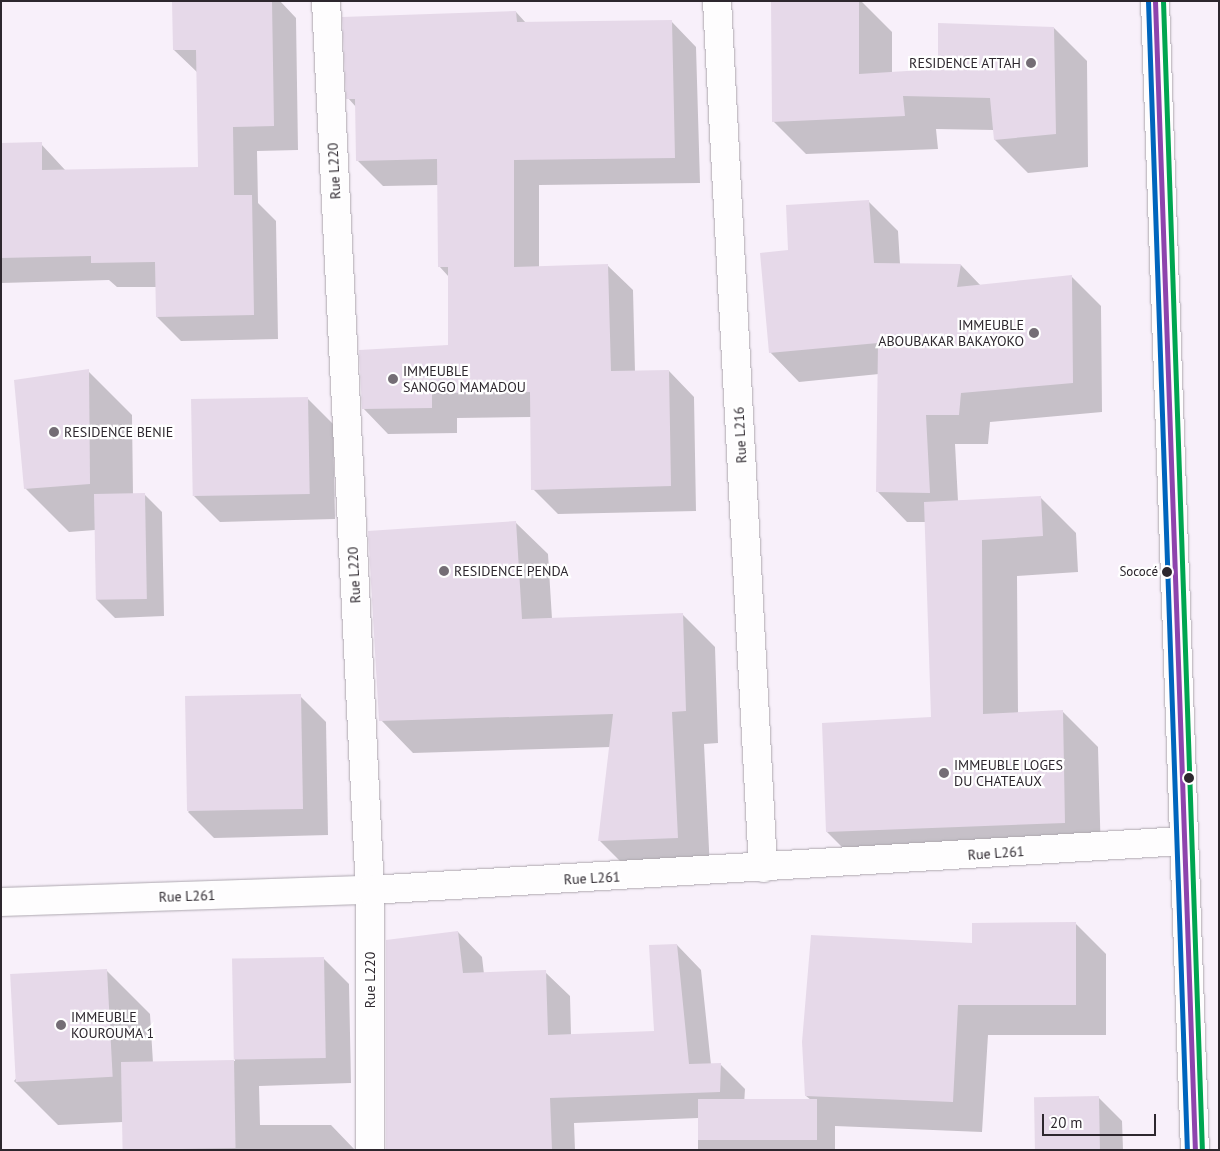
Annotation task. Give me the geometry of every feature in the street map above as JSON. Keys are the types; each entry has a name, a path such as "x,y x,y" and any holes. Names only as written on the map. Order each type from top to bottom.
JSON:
{"street":[{"name":"Rue L220","path":"326,1 370,890 370,1150"},
{"name":"Rue L216","path":"717,1 763,868"},
{"path":"1155,1 1182,841 1195,1150"},
{"name":"Rue L261","path":"1,902 370,890 763,868 1182,841"}],"building":[{"path":"172,1 272,1 274,126 233,127 234,195 252,195 254,315 156,317 155,262 91,263 91,256 1,258 1,143 42,142 42,170 198,167 196,50 173,50"},
{"path":"771,1 859,1 859,74 938,69 938,23 1054,27 1056,134 994,140 990,98 903,96 905,116 772,122"},
{"path":"516,11 517,22 672,20 675,158 514,160 514,267 608,264 611,371 669,370 671,486 531,490 530,392 432,393 432,408 362,409 359,350 448,345 448,267 438,267 437,159 356,161 355,99 346,99 342,17"},
{"path":"869,200 874,263 961,264 957,287 1072,275 1073,383 961,393 959,415 926,415 930,493 876,492 878,343 769,353 760,253 788,250 786,205"},
{"name":"RESIDENCE BENIE","path":"89,369 90,484 24,489 14,380"},
{"path":"308,397 310,494 193,496 191,399"},
{"path":"145,493 147,599 96,600 94,494"},
{"name":"IMMEUBLE LOGES DU CHATEAUX","path":"1041,496 1043,536 982,540 983,714 1063,710 1065,823 826,832 822,723 931,717 924,502"},
{"path":"516,521 522,619 683,613 686,711 672,712 678,838 598,841 613,714 379,721 368,531"},
{"path":"301,694 303,809 187,811 185,696"},
{"path":"1076,922 1076,1005 958,1005 953,1102 805,1096 802,1042 811,935 972,943 972,923"},
{"path":"458,931 463,973 546,970 548,1035 654,1031 649,945 677,944 689,1064 721,1063 720,1092 550,1098 552,1150 386,1150 386,940"},
{"path":"324,957 326,1058 234,1060 232,959"},
{"name":"IMMEUBLE KOUROUMA 1","path":"107,969 113,1077 16,1082 10,974"},
{"path":"234,1060 236,1148 123,1150 121,1062"},
{"path":"1099,1096 1100,1150 1035,1150 1034,1097"},
{"path":"698,1099 817,1099 817,1140 698,1140"}],"transit line":[{"path":"1148,1 1187,1150"},
{"path":"1155,1 1195,1150"},
{"path":"1163,1 1202,1150"}],"place":[{"name":"RESIDENCE ATTAH","path":"1031,63"},
{"name":"IMMEUBLE ABOUBAKAR BAKAYOKO","path":"1034,333"},
{"name":"IMMEUBLE SANOGO MAMADOU","path":"393,379"},
{"name":"RESIDENCE BENIE","path":"54,432"},
{"name":"RESIDENCE PENDA","path":"444,571"},
{"name":"Sococé","path":"1167,572"},
{"name":"IMMEUBLE LOGES DU CHATEAUX","path":"944,773"},
{"name":"IMMEUBLE KOUROUMA 1","path":"61,1025"}]}
